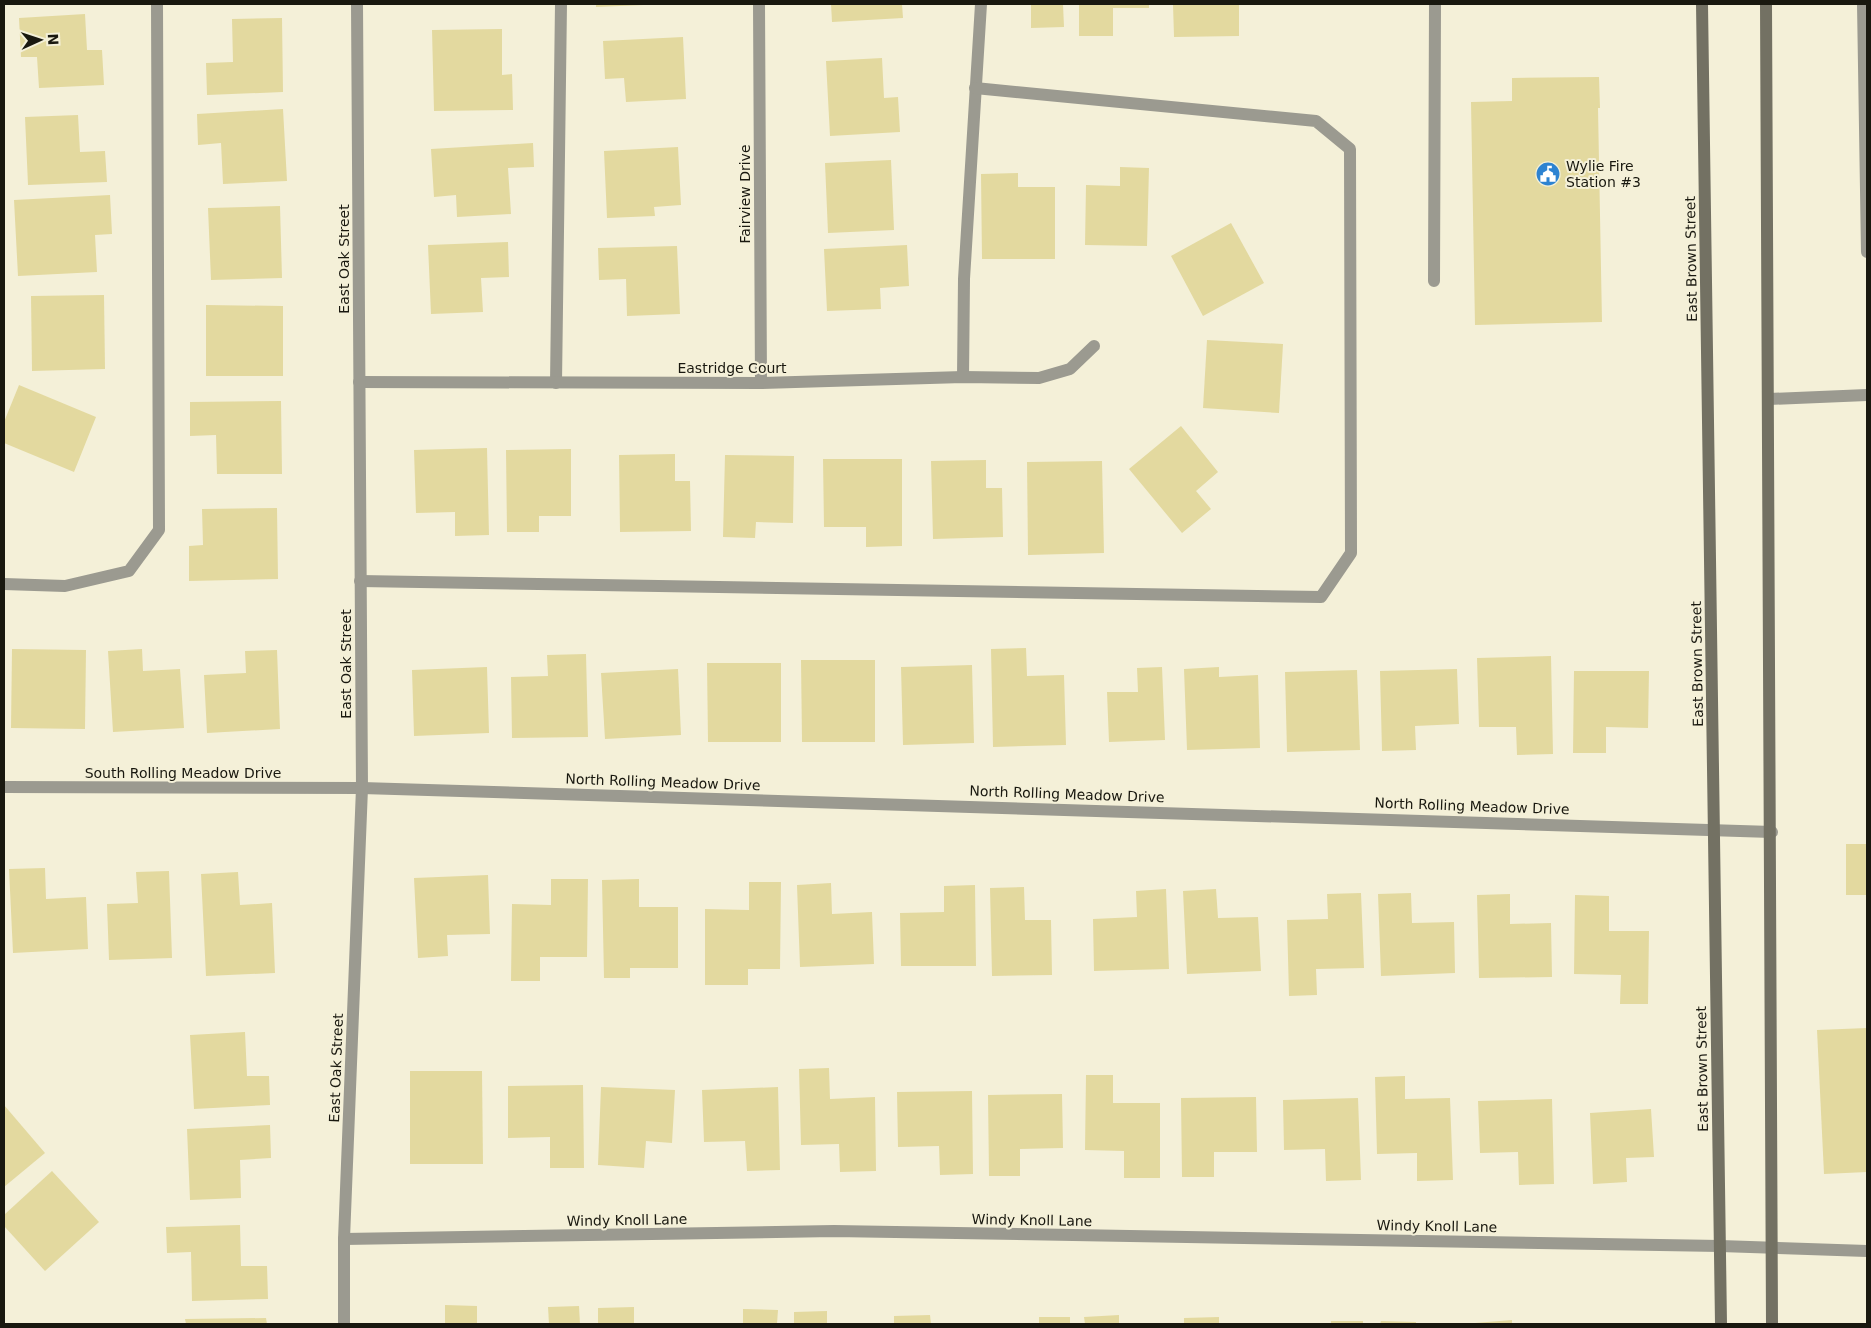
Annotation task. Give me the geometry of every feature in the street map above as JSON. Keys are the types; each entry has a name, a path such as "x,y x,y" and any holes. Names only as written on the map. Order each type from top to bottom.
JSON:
{"main road":[{"name":"East Brown Street","path":"1702,4 1721,1324"},
{"path":"1766,4 1772,832 1772,1324"}],"street":[{"path":"4,584 65,586 129,571 159,530 157,4"},
{"name":"East Oak Street","path":"344,1324 344,1239 362,788 358,4"},
{"path":"556,382 561,4"},
{"name":"Fairview Drive","path":"759,4 761,383"},
{"path":"963,377 964,279 981,4"},
{"path":"1434,281 1435,4"},
{"path":"1863,4 1866,72 1867,252"},
{"path":"360,581 1321,597 1351,553 1350,149 1316,121 975,88"},
{"name":"Eastridge Court","path":"359,382 761,383 963,377 1039,378 1070,369 1094,346"},
{"path":"1769,399 1867,395"},
{"name":"South Rolling Meadow Drive","path":"4,787 362,788"},
{"name":"North Rolling Meadow Drive","path":"362,788 1772,832"},
{"name":"Windy Knoll Lane","path":"344,1239 834,1232 1720,1246 1867,1251"}],"building":[{"path":"596,4 644,4 644,5 596,7"},
{"path":"831,4 902,4 903,18 832,22"},
{"path":"1031,4 1063,4 1064,27 1031,28"},
{"path":"1079,4 1149,4 1149,8 1113,8 1113,36 1079,36"},
{"path":"1173,4 1239,4 1239,36 1174,37"},
{"path":"85,14 87,50 102,50 104,85 39,88 37,57 21,57 19,18"},
{"path":"282,18 283,92 207,95 206,63 233,62 232,19"},
{"path":"502,29 502,75 512,74 513,110 434,111 432,30"},
{"path":"683,37 686,99 626,102 624,78 605,79 603,41"},
{"path":"882,58 884,98 898,97 900,132 830,136 826,61"},
{"path":"1599,77 1602,322 1475,325 1471,102 1512,101 1512,78"},
{"path":"283,109 287,181 223,184 221,143 198,145 197,114"},
{"path":"78,115 80,152 105,151 107,182 28,185 25,117"},
{"path":"533,143 534,167 508,168 511,214 457,217 456,195 434,197 431,149"},
{"path":"678,147 681,205 654,207 655,216 607,218 604,151"},
{"path":"891,160 894,230 828,233 825,163"},
{"path":"1120,167 1149,168 1147,246 1085,245 1086,185 1120,186"},
{"path":"1018,173 1018,187 1055,187 1055,259 982,259 981,174"},
{"path":"110,195 112,234 95,235 97,272 18,276 14,200"},
{"path":"280,206 282,278 211,280 208,208"},
{"path":"1231,223 1264,283 1203,316 1171,256"},
{"path":"508,242 509,277 481,278 483,312 431,314 428,245"},
{"path":"907,245 909,286 880,288 881,309 827,311 824,249"},
{"path":"677,246 680,314 627,316 626,279 599,280 598,248"},
{"path":"104,295 105,369 32,371 31,296"},
{"path":"206,305 283,306 283,376 206,376"},
{"path":"1207,340 1283,344 1279,413 1203,408"},
{"path":"19,385 96,417 74,472 4,443 4,422"},
{"path":"281,401 282,474 217,474 216,435 190,436 190,402"},
{"path":"1181,426 1218,472 1196,491 1211,509 1182,533 1129,469"},
{"path":"487,448 489,535 455,536 455,512 416,513 414,450"},
{"path":"571,449 571,516 539,516 539,532 507,532 506,450"},
{"path":"675,454 675,481 690,481 691,531 620,532 619,455"},
{"path":"725,455 794,456 793,523 756,522 755,538 723,537"},
{"path":"823,459 902,459 902,546 866,547 866,527 824,527"},
{"path":"986,460 986,488 1002,488 1003,537 933,539 931,461"},
{"path":"1102,461 1104,553 1028,555 1027,462"},
{"path":"277,508 278,579 189,581 189,546 203,545 202,509"},
{"path":"1026,648 1027,676 1064,675 1066,745 993,747 991,649"},
{"path":"12,649 86,650 85,729 11,728"},
{"path":"142,649 143,671 180,669 184,728 113,732 108,651"},
{"path":"277,650 280,729 207,733 204,675 246,673 245,651"},
{"path":"586,654 588,737 512,738 511,677 548,676 547,655"},
{"path":"1551,656 1553,754 1517,755 1516,727 1479,727 1477,658"},
{"path":"801,660 875,660 875,742 802,742"},
{"path":"707,663 781,663 781,742 708,742"},
{"path":"972,665 974,743 903,745 901,667"},
{"path":"487,667 489,733 414,736 412,670"},
{"path":"1162,667 1165,740 1109,742 1107,692 1138,692 1137,668"},
{"path":"1219,667 1219,677 1258,675 1260,748 1187,750 1184,669"},
{"path":"678,669 681,735 605,739 601,673"},
{"path":"1457,669 1459,724 1415,726 1416,750 1382,751 1380,671"},
{"path":"1357,670 1360,750 1287,752 1285,672"},
{"path":"1574,671 1649,671 1648,728 1606,727 1606,753 1573,753"},
{"path":"1846,844 1867,844 1867,895 1846,895"},
{"path":"45,868 46,899 86,897 88,949 13,953 9,869"},
{"path":"169,871 172,958 109,960 107,904 138,903 136,872"},
{"path":"238,872 240,905 272,903 275,973 206,976 201,874"},
{"path":"488,875 490,934 447,935 448,956 418,958 414,878"},
{"path":"551,879 588,879 587,957 540,957 540,981 511,981 512,904 551,905"},
{"path":"639,879 639,907 678,907 678,968 630,968 630,978 604,978 602,880"},
{"path":"749,882 781,882 780,969 748,969 748,985 705,985 705,909 749,910"},
{"path":"831,883 832,914 872,912 874,964 800,967 797,885"},
{"path":"975,885 976,966 901,966 900,913 944,912 944,886"},
{"path":"1024,887 1025,920 1051,920 1052,975 992,976 990,888"},
{"path":"1166,889 1169,969 1094,971 1093,919 1137,917 1136,891"},
{"path":"1216,889 1218,918 1258,917 1261,971 1187,974 1183,891"},
{"path":"1361,893 1364,968 1316,969 1317,995 1289,996 1287,920 1328,919 1327,894"},
{"path":"1411,893 1412,923 1454,922 1455,973 1381,976 1378,894"},
{"path":"1510,894 1510,924 1551,923 1552,977 1479,978 1477,895"},
{"path":"1575,895 1609,896 1609,931 1649,931 1648,1004 1620,1004 1621,975 1574,974"},
{"path":"1867,1028 1867,1172 1824,1174 1817,1030"},
{"path":"245,1032 247,1076 269,1076 270,1105 194,1109 190,1035"},
{"path":"829,1068 830,1099 875,1097 876,1171 840,1172 839,1144 801,1145 799,1069"},
{"path":"410,1071 482,1071 483,1164 410,1164"},
{"path":"1086,1075 1113,1075 1113,1103 1160,1103 1160,1178 1124,1178 1124,1151 1085,1150"},
{"path":"1405,1076 1405,1099 1450,1098 1453,1180 1417,1181 1417,1153 1377,1154 1375,1077"},
{"path":"583,1085 584,1168 550,1168 550,1137 508,1138 508,1086"},
{"path":"601,1087 675,1090 672,1143 646,1141 644,1168 598,1165"},
{"path":"778,1087 780,1170 747,1171 745,1141 704,1142 702,1090"},
{"path":"972,1091 973,1174 940,1175 939,1146 898,1147 897,1092"},
{"path":"1062,1094 1063,1148 1020,1149 1020,1176 989,1176 988,1095"},
{"path":"1256,1097 1257,1152 1214,1152 1214,1177 1182,1177 1181,1098"},
{"path":"1358,1098 1361,1180 1326,1181 1325,1149 1284,1150 1283,1100"},
{"path":"1552,1099 1554,1184 1519,1185 1518,1152 1480,1153 1478,1101"},
{"path":"4,1105 45,1153 4,1187"},
{"path":"1651,1109 1654,1157 1626,1158 1627,1182 1593,1184 1590,1113"},
{"path":"270,1125 271,1158 240,1160 241,1198 190,1200 187,1129"},
{"path":"52,1171 99,1222 45,1271 4,1226 4,1215"},
{"path":"240,1225 241,1266 267,1266 268,1299 192,1301 191,1252 167,1253 166,1227"},
{"path":"445,1305 477,1306 477,1324 445,1324"},
{"path":"579,1306 580,1324 549,1324 548,1307"},
{"path":"634,1307 634,1324 598,1324 598,1308"},
{"path":"743,1309 778,1310 777,1324 743,1324"},
{"path":"827,1311 827,1324 794,1324 794,1312"},
{"path":"930,1315 931,1324 894,1324 894,1316"},
{"path":"1119,1315 1119,1324 1085,1324 1084,1317"},
{"path":"1039,1317 1070,1317 1070,1324 1039,1324"},
{"path":"1219,1317 1219,1324 1184,1324 1184,1318"},
{"path":"266,1318 267,1324 186,1324 185,1319"},
{"path":"1512,1320 1512,1324 1475,1324 1475,1323"},
{"path":"1331,1321 1363,1321 1363,1324 1331,1324"},
{"path":"1381,1321 1416,1322 1416,1324 1380,1324"}],"place":[{"name":"Wylie Fire Station #3","path":"1548,174"}]}
